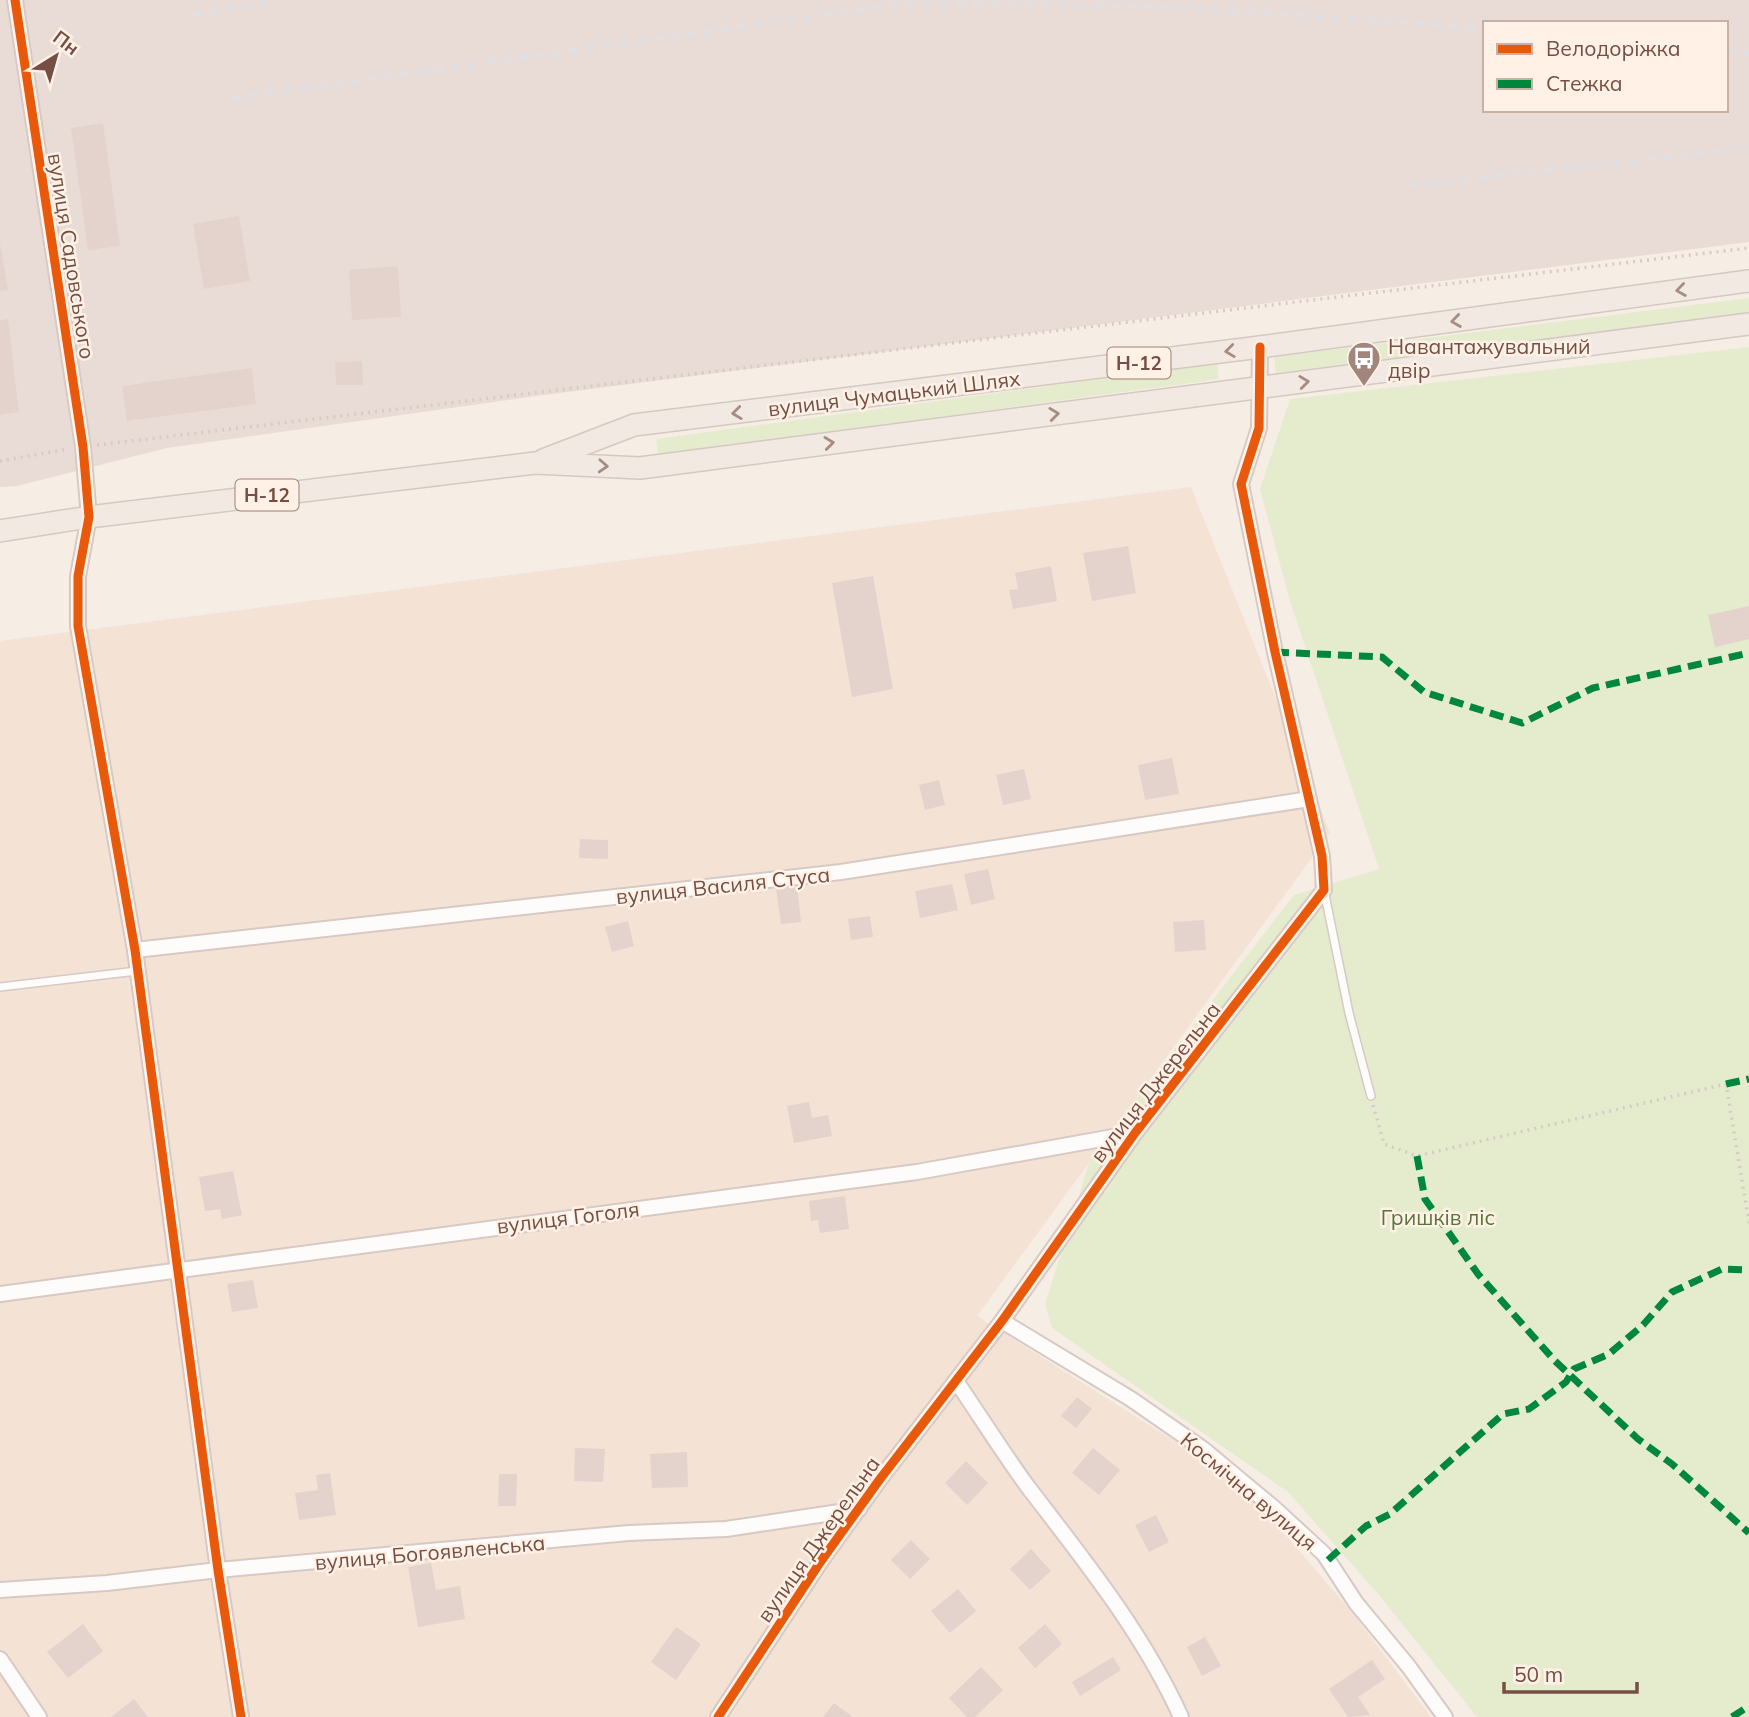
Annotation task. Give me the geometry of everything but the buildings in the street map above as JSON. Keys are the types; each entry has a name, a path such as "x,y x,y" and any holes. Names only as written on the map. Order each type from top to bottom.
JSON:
{"main road":[{"name":"вулиця Чумацький Шлях","path":"534,463 634,425 1260,347 1749,281"},
{"name":"вулиця Чумацький Шлях","path":"0,531 89,517 534,463 640,468 1749,324"}],"street":[{"name":"вулиця Садовського","path":"15,0 83,447 89,517 78,576 78,625 135,950 218,1570 241,1717"},
{"path":"1260,347 1262,387 1259,428 1241,484 1322,856 1324,890"},
{"name":"вулиця Василя Стуса","path":"135,950 841,872 1309,799"},
{"name":"вулиця Джерельна","path":"718,1717 859,1509 1002,1321 1135,1133 1324,890"},
{"name":"вулиця Гоголя","path":"0,1294 917,1172 1135,1133"},
{"name":"Космічна вулиця","path":"1002,1321 1131,1399 1203,1449 1274,1508 1324,1554 1356,1603 1409,1667 1445,1717"},
{"path":"956,1381 1027,1485 1090,1566 1165,1682 1181,1717"},
{"name":"вулиця Богоявленська","path":"0,1590 107,1584 218,1570 360,1560 629,1533 726,1529 859,1509"},
{"path":"0,1659 39,1717"}],"lane":[{"path":"1324,890 1349,1013 1371,1096"},
{"path":"0,987 137,971"}],"path":[{"path":"0,461 83,447 1749,248"},
{"path":"1371,1096 1384,1144 1417,1156 1726,1084 1749,1223"}],"shaded area":[{"path":"0,0 1749,0 1749,242 536,396 167,448 17,486 0,487"},
{"path":"1191,487 1330,833 977,1316 1193,1453 1267,1513 1354,1615 1431,1717 0,1717 0,641"}],"green space":[{"path":"1749,298 1749,314 1276,373 1274,357"},
{"name":"Гришків ліс","path":"1749,347 1749,1717 1477,1717 1379,1595 1288,1492 1052,1328 1045,1304 1091,1157 1294,895 1379,869 1289,598 1260,489 1290,399"},
{"path":"1217,363 1219,379 658,455 656,439"}],"railway":[{"path":"193,14 277,0"},
{"path":"232,98 900,4 1046,4 1192,9 1483,29"},
{"path":"1728,51 1749,53"},
{"path":"1409,185 1749,148"}],"marked path":[{"path":"1275,652 1382,657 1424,692 1522,723 1593,688 1749,653"},
{"path":"1726,1084 1749,1079"},
{"path":"1417,1156 1425,1199 1478,1274 1555,1361 1638,1439 1672,1464 1749,1533"},
{"path":"1328,1560 1366,1526 1390,1514 1503,1414 1529,1409 1566,1382 1574,1369 1609,1354 1643,1325 1672,1292 1722,1269 1749,1270"},
{"path":"1732,1717 1749,1706"}],"cycle path":[{"path":"15,0 83,447 89,517 78,576 78,626 135,950 218,1570 241,1717"},
{"path":"718,1717 821,1561 880,1479 1002,1321 1135,1133 1324,890 1322,856 1275,652 1241,484 1259,428 1260,347"}],"place":[{"name":"Навантажувальний двір","path":"1364,388"}]}
